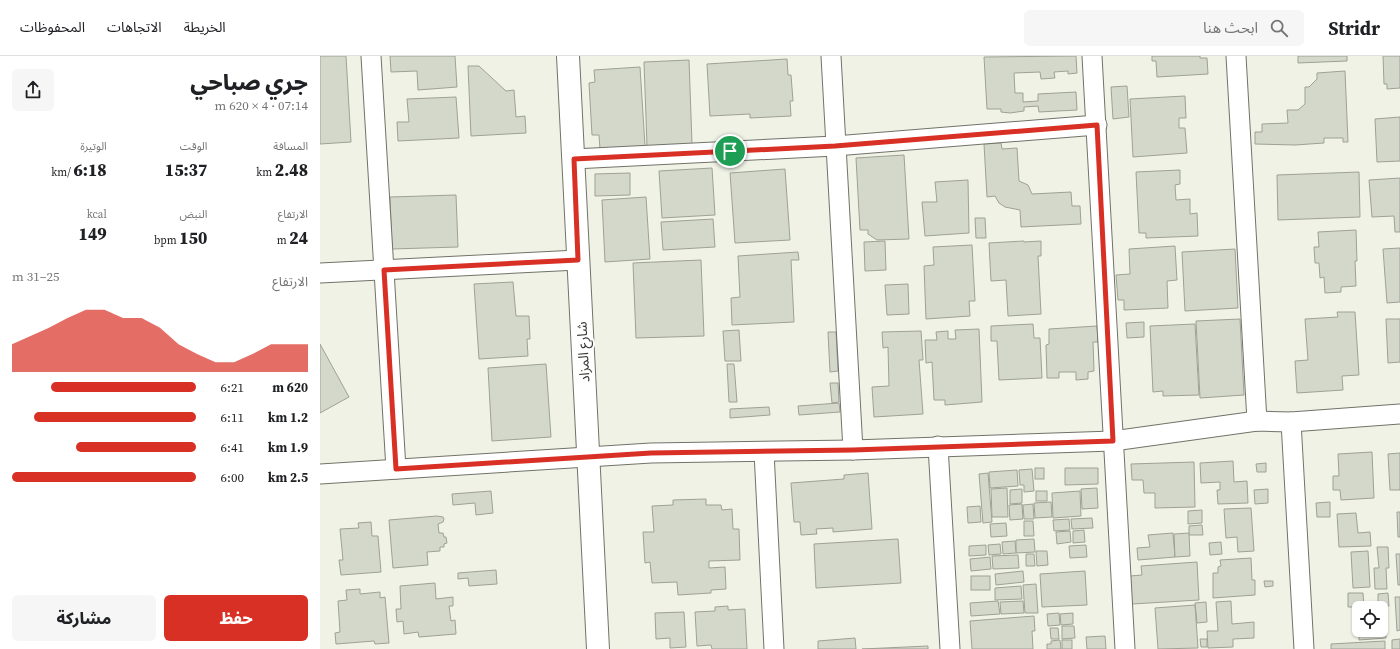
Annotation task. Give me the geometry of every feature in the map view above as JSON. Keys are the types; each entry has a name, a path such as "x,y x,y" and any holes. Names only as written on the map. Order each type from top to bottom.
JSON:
{"street":[{"path":"371,56 396,469"},
{"name":"شارع المزاد","path":"568,56 598,649"},
{"path":"831,56 853,450"},
{"path":"1092,56 1125,649"},
{"path":"1236,56 1257,421"},
{"path":"574,159 835,146 1097,125"},
{"path":"320,273 578,260"},
{"path":"320,474 651,453 853,450 1113,441 1257,421 1291,422 1400,414"},
{"path":"1291,422 1304,649"},
{"path":"938,446 950,649"},
{"path":"764,452 774,649"}],"building":[{"path":"320,56 346,56 351,142 320,144"},
{"path":"390,56 455,56 457,87 418,90 417,71 391,72"},
{"path":"1076,56 1077,73 1068,74 1068,71 1054,72 1055,78 1041,79 1040,72 1014,73 1015,93 1023,93 1023,102 1038,101 1038,94 1076,92 1077,110 1039,112 1038,106 1024,107 1024,111 1010,113 1001,112 1001,109 987,109 984,57"},
{"path":"1152,56 1200,56 1200,58 1207,58 1208,74 1157,77 1156,61 1152,61"},
{"path":"1298,56 1347,56 1347,61 1298,63"},
{"path":"1383,56 1400,56 1400,88 1387,89 1387,84 1384,84"},
{"path":"787,59 788,75 791,75 793,101 790,101 791,116 750,118 750,114 710,116 707,64"},
{"path":"689,60 692,144 647,146 644,62"},
{"path":"468,66 479,66 506,91 514,90 516,117 525,116 526,133 471,136"},
{"path":"640,67 645,146 600,149 599,135 592,135 589,83 595,82 594,70"},
{"path":"1345,71 1348,142 1343,142 1343,138 1324,138 1324,143 1295,145 1255,144 1255,132 1262,132 1262,124 1288,123 1287,110 1298,110 1305,104 1305,87 1309,87 1317,79 1317,73"},
{"path":"1127,86 1129,117 1113,119 1111,87"},
{"path":"1185,96 1186,118 1179,118 1179,128 1185,128 1187,153 1133,157 1130,99"},
{"path":"456,97 459,138 398,141 397,122 409,122 407,99"},
{"path":"1400,117 1400,161 1377,162 1375,119"},
{"path":"1001,143 1002,149 1017,148 1019,181 1028,185 1032,194 1071,192 1072,206 1080,206 1081,224 1021,227 1020,210 1005,207 999,203 995,196 987,197 984,144"},
{"path":"904,155 909,239 877,240 868,234 868,230 860,230 856,158"},
{"path":"712,168 715,215 662,218 659,171"},
{"path":"785,169 790,240 735,243 730,173"},
{"path":"1180,170 1180,184 1175,185 1176,200 1190,199 1190,214 1197,213 1198,236 1146,238 1146,233 1139,233 1136,172"},
{"path":"1359,172 1360,217 1278,220 1277,175"},
{"path":"630,173 630,195 595,196 595,174"},
{"path":"1400,178 1400,232 1395,232 1394,216 1372,217 1369,180"},
{"path":"968,180 969,233 925,236 922,202 937,202 935,182"},
{"path":"456,195 458,247 392,249 390,197"},
{"path":"646,197 650,259 605,262 602,200"},
{"path":"975,218 985,218 986,238 976,238"},
{"path":"713,219 715,247 663,250 661,222"},
{"path":"1356,230 1356,286 1341,287 1341,292 1325,293 1324,277 1320,278 1319,263 1315,263 1314,247 1319,247 1318,232"},
{"path":"885,241 886,270 865,271 864,242"},
{"path":"1041,241 1041,256 1038,256 1041,314 1008,316 1006,280 991,281 989,243"},
{"path":"972,245 975,301 969,301 970,316 926,319 924,266 934,265 933,247"},
{"path":"1175,246 1177,280 1167,281 1168,308 1124,310 1124,300 1118,300 1116,275 1130,274 1129,249"},
{"path":"1400,248 1400,302 1387,303 1383,249"},
{"path":"1235,249 1238,308 1185,311 1182,252"},
{"path":"798,252 799,260 791,260 794,322 732,325 731,298 740,297 738,256"},
{"path":"701,260 704,336 636,338 633,263"},
{"path":"513,282 516,316 529,316 530,339 527,339 528,356 479,359 474,284"},
{"path":"908,284 909,314 887,315 885,285"},
{"path":"1337,312 1355,312 1359,375 1342,376 1343,390 1297,393 1295,361 1308,360 1305,319 1338,317"},
{"path":"1240,319 1244,395 1200,398 1196,321"},
{"path":"1386,319 1400,319 1400,362 1388,363"},
{"path":"1144,322 1144,337 1127,338 1126,323"},
{"path":"1033,324 1034,338 1040,338 1042,378 999,380 997,341 991,341 991,326"},
{"path":"1195,324 1199,395 1163,396 1163,391 1153,392 1150,326"},
{"path":"1097,326 1098,342 1093,342 1094,371 1088,372 1088,379 1076,380 1076,372 1059,372 1059,378 1047,378 1046,345 1049,344 1049,329"},
{"path":"979,329 982,402 945,405 945,400 934,400 932,362 926,363 925,340 937,340 936,332 948,331 948,339 956,339 955,330"},
{"path":"739,330 741,361 725,361 723,331"},
{"path":"921,331 923,360 919,360 923,414 874,417 872,387 889,386 888,347 883,348 882,332"},
{"path":"828,332 836,332 838,371 830,372"},
{"path":"320,344 349,397 320,413"},
{"path":"546,364 551,437 492,441 488,368"},
{"path":"727,364 734,364 737,402 729,402"},
{"path":"830,383 838,383 839,402 832,403"},
{"path":"839,403 840,412 799,415 798,406"},
{"path":"769,407 770,415 730,418 730,409"},
{"path":"1372,452 1374,498 1341,500 1340,490 1333,490 1333,476 1339,476 1338,454"},
{"path":"1400,453 1400,490 1390,490 1388,454"},
{"path":"1233,461 1234,482 1247,481 1248,503 1218,504 1217,490 1220,490 1220,482 1201,483 1200,463"},
{"path":"1194,462 1195,507 1155,508 1155,493 1144,493 1143,480 1132,480 1131,464"},
{"path":"1266,463 1266,472 1257,472 1256,464"},
{"path":"1035,468 1044,468 1044,479 1035,479"},
{"path":"1065,468 1098,468 1098,484 1065,485"},
{"path":"1032,469 1034,491 1024,492 1024,485 1020,485 1019,470"},
{"path":"1017,470 1018,486 990,488 989,472"},
{"path":"868,473 872,529 833,532 833,528 816,529 817,534 801,535 800,522 794,522 791,483 844,479 844,475"},
{"path":"988,473 992,522 983,523 979,474"},
{"path":"1007,488 1008,517 992,517 991,489"},
{"path":"1097,488 1098,508 1082,509 1081,489"},
{"path":"1022,489 1022,503 1010,504 1010,490"},
{"path":"1268,489 1268,503 1255,504 1254,490"},
{"path":"491,491 493,513 476,515 475,503 453,505 452,494"},
{"path":"1036,491 1047,491 1047,501 1036,501"},
{"path":"1080,491 1081,516 1053,518 1052,493"},
{"path":"706,499 706,505 721,505 722,510 732,509 733,529 739,529 740,560 709,561 709,568 725,567 726,589 711,590 711,593 678,595 677,582 652,583 650,562 645,563 643,532 654,532 652,506 673,505 673,500"},
{"path":"1051,502 1052,517 1035,518 1034,503"},
{"path":"1330,502 1330,517 1317,517 1316,503"},
{"path":"1022,504 1023,519 1010,520 1009,505"},
{"path":"1033,504 1034,519 1024,519 1023,505"},
{"path":"980,506 981,522 968,523 967,507"},
{"path":"1251,508 1254,551 1238,552 1237,537 1226,538 1224,509"},
{"path":"1202,510 1202,523 1188,524 1188,511"},
{"path":"1397,512 1400,512 1400,537 1398,537"},
{"path":"1356,513 1358,533 1370,532 1371,546 1339,547 1337,514"},
{"path":"437,516 443,517 444,519 443,522 438,524 439,533 443,533 444,537 446,537 447,543 444,544 444,547 440,547 440,551 427,552 428,565 393,568 389,520"},
{"path":"1092,518 1093,528 1072,529 1071,519"},
{"path":"1069,519 1070,530 1054,531 1053,520"},
{"path":"1024,521 1033,521 1034,536 1024,536"},
{"path":"371,522 372,536 378,536 381,572 341,575 339,560 343,560 340,529 359,528 358,523"},
{"path":"1006,523 1007,536 991,537 990,524"},
{"path":"1202,525 1203,535 1189,535 1189,526"},
{"path":"1084,530 1085,542 1073,543 1073,531"},
{"path":"1070,531 1071,542 1057,544 1056,532"},
{"path":"1173,533 1175,557 1138,560 1137,548 1150,547 1148,535"},
{"path":"1189,533 1190,556 1175,557 1174,534"},
{"path":"898,539 901,583 816,588 814,544"},
{"path":"1034,539 1035,552 1016,553 1016,540"},
{"path":"1015,541 1016,553 1003,554 1002,542"},
{"path":"1221,542 1222,554 1210,555 1209,543"},
{"path":"1000,544 1001,554 989,555 988,545"},
{"path":"986,545 986,555 969,556 969,546"},
{"path":"1086,545 1087,557 1070,558 1069,546"},
{"path":"1377,547 1388,547 1389,568 1386,568 1387,589 1375,589 1374,568 1379,568"},
{"path":"1036,551 1047,551 1048,565 1037,566"},
{"path":"1368,551 1370,587 1353,588 1351,552"},
{"path":"1026,554 1034,554 1035,566 1026,566"},
{"path":"1396,554 1400,554 1400,585 1398,585"},
{"path":"1018,555 1019,568 993,569 992,556"},
{"path":"990,557 991,569 971,571 970,559"},
{"path":"1251,558 1252,580 1255,580 1255,595 1213,598 1213,573 1218,573 1218,567 1221,566 1220,560"},
{"path":"1197,562 1199,600 1132,604 1130,576 1142,575 1141,566"},
{"path":"496,570 497,584 469,586 468,578 458,579 458,573"},
{"path":"1023,571 1024,582 996,585 995,574"},
{"path":"1085,571 1087,605 1042,607 1040,574"},
{"path":"971,576 990,576 990,590 971,590"},
{"path":"1264,581 1273,581 1273,586 1265,587"},
{"path":"435,583 436,599 453,597 453,606 449,606 451,621 455,620 456,634 419,637 418,632 404,634 403,621 397,622 396,609 401,609 400,586"},
{"path":"1036,584 1038,613 1025,613 1023,585"},
{"path":"1021,586 1022,599 995,600 995,588"},
{"path":"360,589 360,594 380,592 380,598 385,597 389,643 375,644 374,641 336,644 335,633 340,632 338,601 347,600 346,590"},
{"path":"1348,593 1363,593 1364,601 1352,601 1352,607 1348,607"},
{"path":"1388,593 1389,606 1388,601 1378,601 1378,594"},
{"path":"1395,597 1400,597 1400,630 1397,631"},
{"path":"998,601 1000,614 971,616 970,603"},
{"path":"1023,601 1024,613 1001,614 1000,602"},
{"path":"1231,601 1232,624 1254,622 1254,638 1233,639 1233,647 1208,648 1207,631 1218,631 1216,602"},
{"path":"1206,602 1207,622 1197,623 1195,603"},
{"path":"1195,605 1198,648 1158,649 1155,608"},
{"path":"728,606 728,610 745,609 747,649 712,649 711,645 697,646 695,612 715,611 715,607"},
{"path":"684,612 686,647 670,648 670,638 656,639 655,613"},
{"path":"1059,613 1060,625 1048,626 1047,614"},
{"path":"1073,613 1073,624 1061,625 1060,614"},
{"path":"1034,616 1035,631 1032,631 1033,649 972,649 970,621"},
{"path":"1062,626 1074,626 1075,638 1062,639"},
{"path":"1050,628 1058,628 1059,639 1051,639"},
{"path":"1105,636 1106,649 1087,649 1086,637"},
{"path":"1359,637 1386,637 1386,638 1359,640"},
{"path":"855,638 856,649 818,649 818,641"},
{"path":"1200,639 1207,639 1207,647 1201,647"},
{"path":"1400,639 1400,649 1392,649 1392,640"},
{"path":"1060,640 1061,649 1047,649 1047,644 1051,644 1051,641"},
{"path":"1062,640 1072,640 1072,649 1062,649"},
{"path":"1385,641 1385,649 1331,649 1331,644"},
{"path":"928,646 928,649 862,649"}],"route":[{"path":"1097,125 1113,441 853,450 651,453 396,469 384,270 578,260 574,159 730,151 835,146 1097,125"}]}
